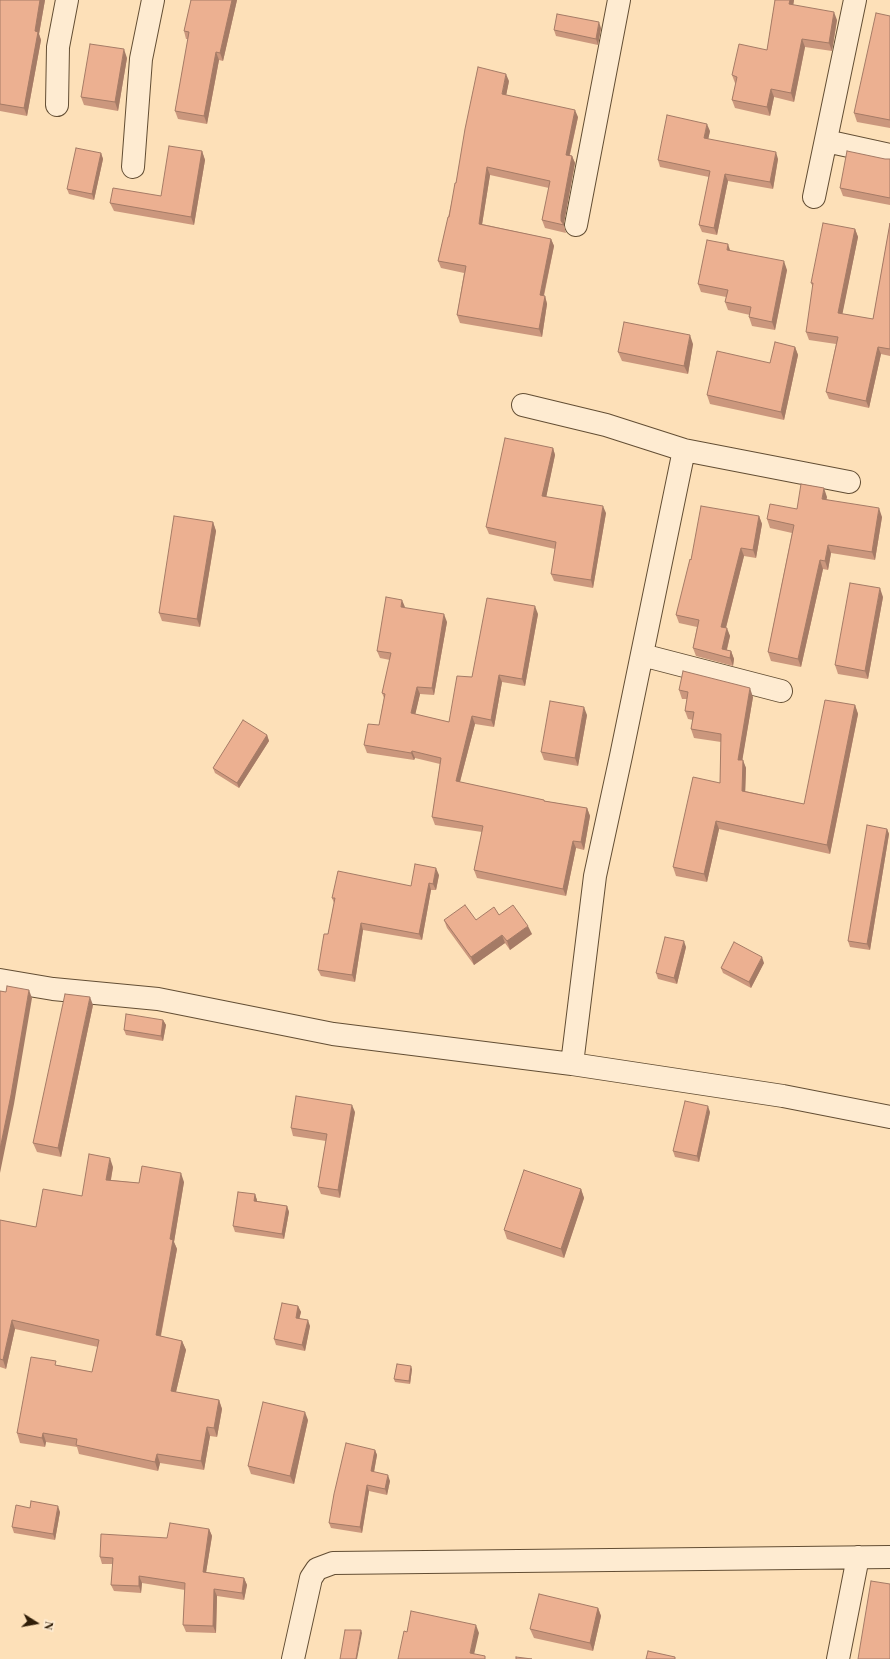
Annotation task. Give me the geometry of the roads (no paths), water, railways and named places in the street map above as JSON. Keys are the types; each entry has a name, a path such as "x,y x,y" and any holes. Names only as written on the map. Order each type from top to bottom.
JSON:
{"street":[{"path":"57,104 58,47 67,0"},
{"path":"133,167 141,59 153,0"},
{"path":"576,225 619,0"},
{"path":"814,197 855,0"},
{"path":"826,141 890,155"},
{"path":"523,405 606,425 684,450 848,482"},
{"path":"572,1064 595,876 684,450"},
{"path":"642,655 781,691"},
{"path":"0,980 53,989 158,999 333,1034 572,1064 783,1096 890,1117"},
{"path":"838,1659 858,1557"},
{"path":"293,1659 311,1578 317,1569 333,1563 890,1557"}]}
